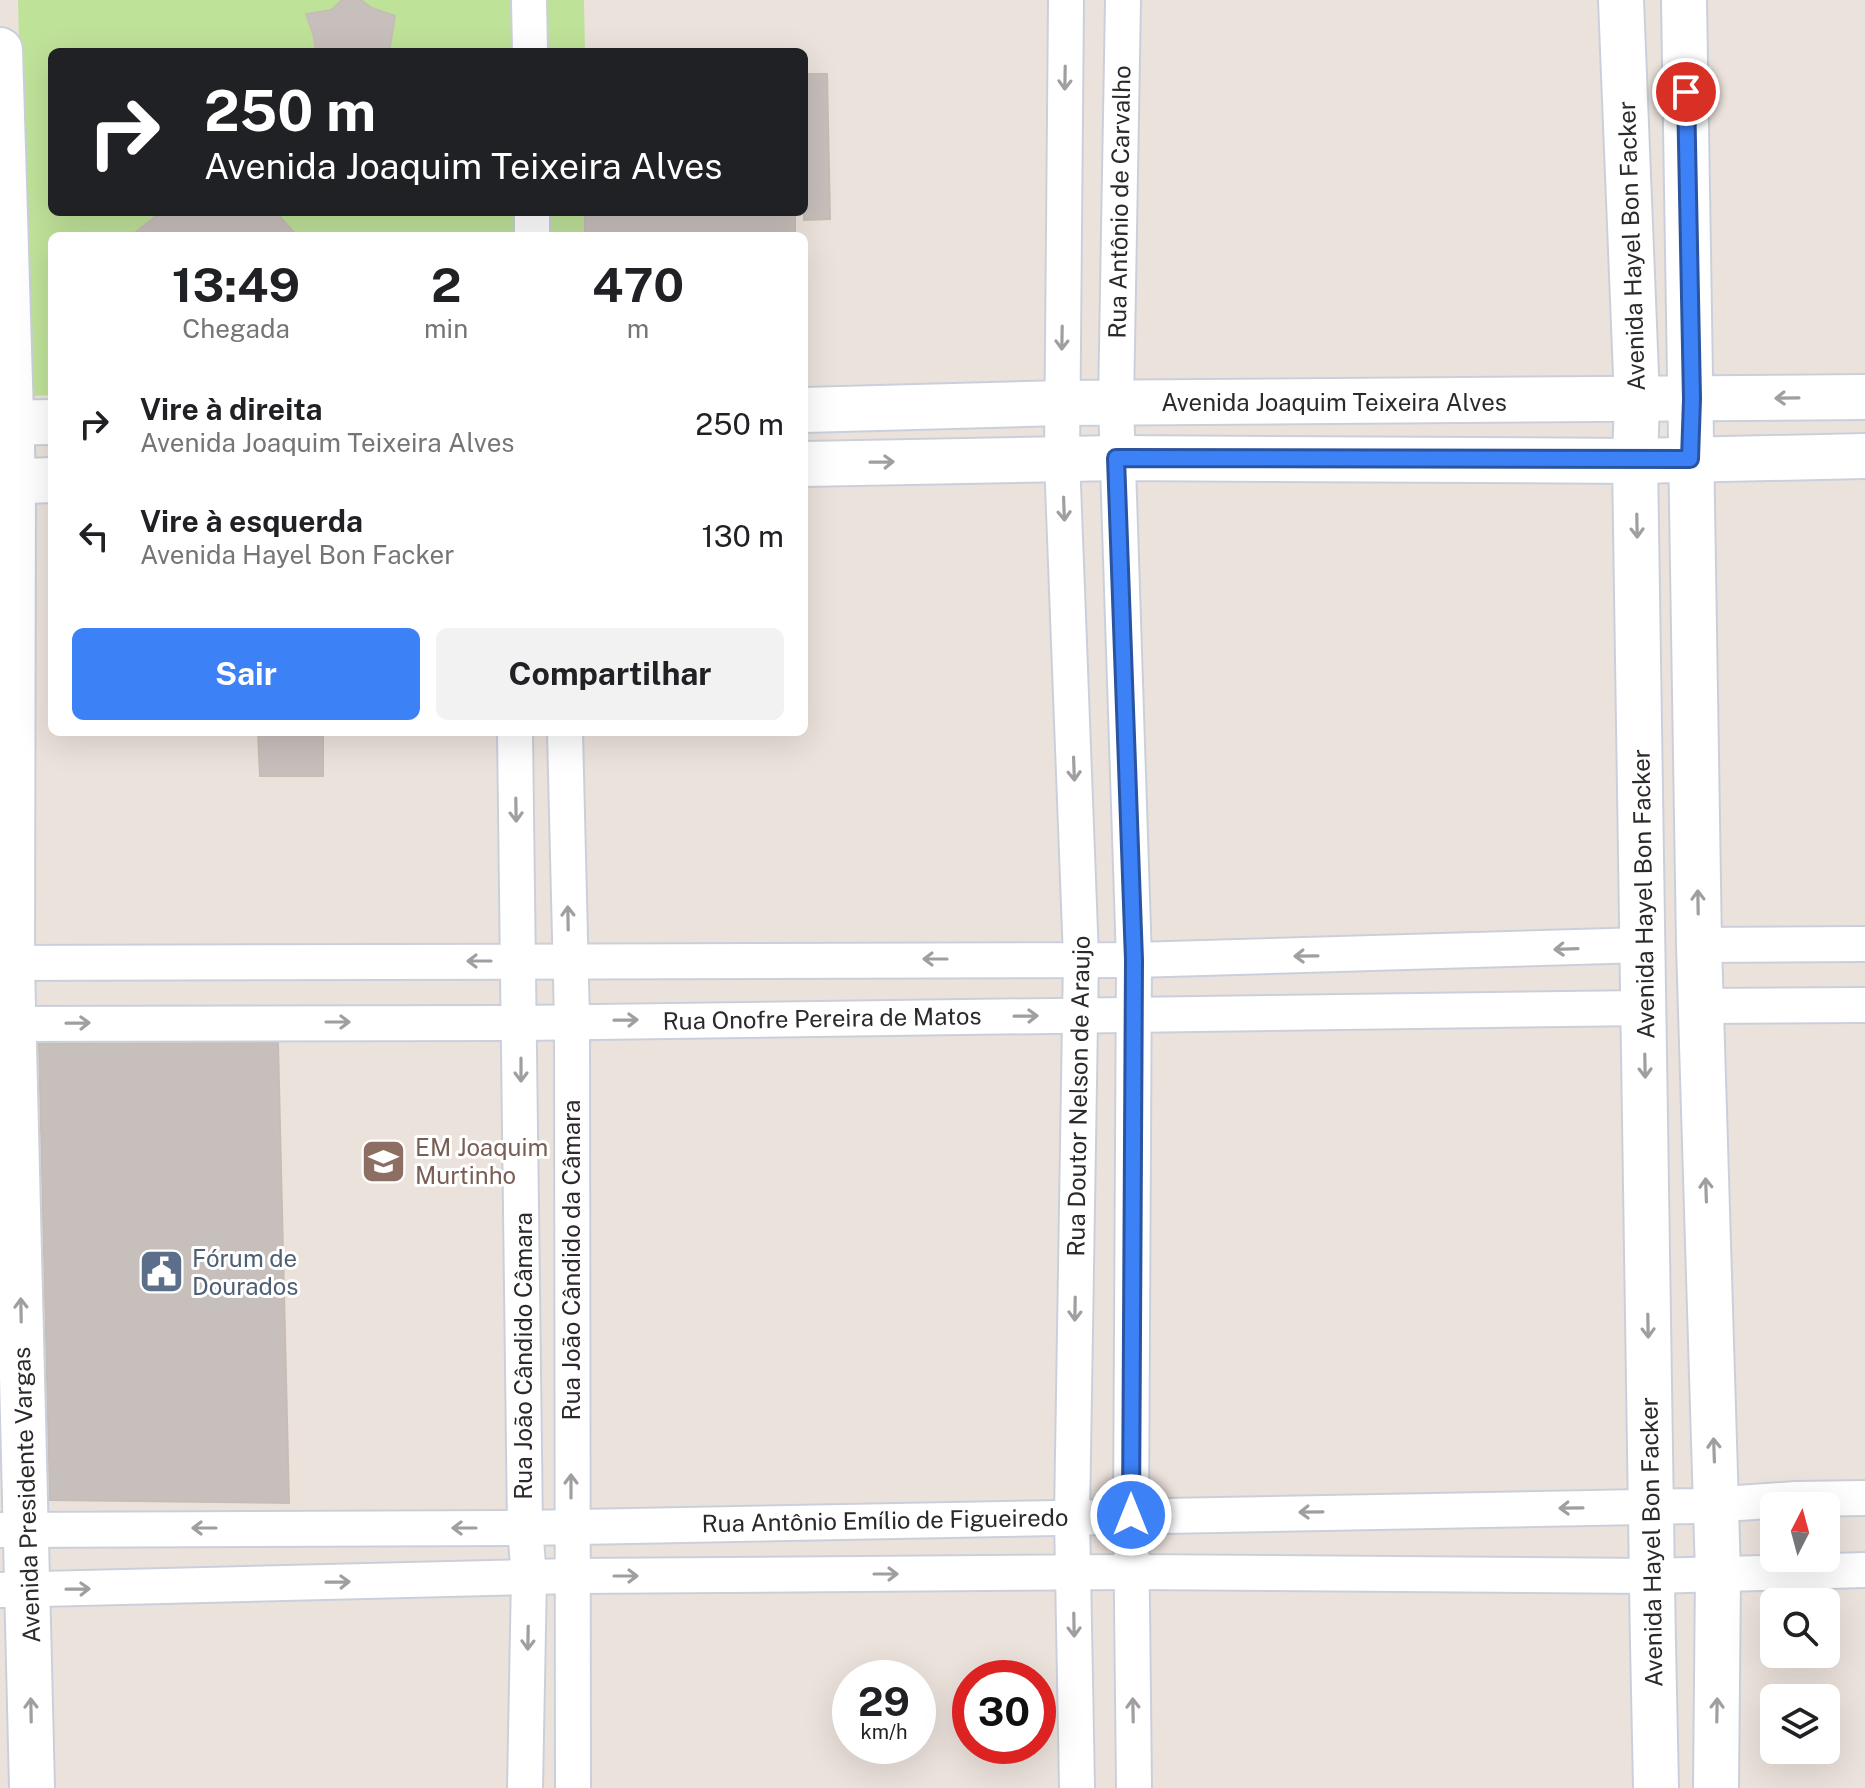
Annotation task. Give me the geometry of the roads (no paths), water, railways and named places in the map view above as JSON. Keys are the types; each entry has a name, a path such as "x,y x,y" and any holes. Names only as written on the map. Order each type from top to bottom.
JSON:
{"main road":[{"name":"Avenida Hayel Bon Facker","path":"1621,0 1637,400 1635,461 1645,1008 1649,1507 1656,1788"},
{"path":"1684,0 1699,945 1718,1574 1716,1788"},
{"name":"Avenida Presidente Vargas","path":"0,50 22,481 6,964 14,1590 32,1788"},
{"name":"Avenida Joaquim Teixeira Alves","path":"808,410 1061,403 1865,397"},
{"path":"808,464 1116,458 1635,461 1865,456"}],"street":[{"path":"529,0 530,48"},
{"path":"1061,403 1066,0"},
{"name":"Rua Antônio de Carvalho","path":"1116,404 1123,0"},
{"name":"Rua Doutor Nelson de Araujo","path":"1061,403 1081,958 1072,1517 1077,1788"},
{"path":"1116,404 1134,960 1131,1515 1134,1788"},
{"name":"Rua João Cândido Câmara","path":"515,736 525,1528 529,1577 525,1788"},
{"name":"Rua João Cândido da Câmara","path":"565,736 572,1020 573,1788"},
{"path":"1699,945 1865,944"},
{"path":"6,964 1134,960 1644,945"},
{"path":"1701,1006 1865,1005"},
{"name":"Rua Onofre Pereira de Matos","path":"7,1024 521,1023 1645,1008"},
{"name":"Rua Antônio Emílio de Figueiredo","path":"13,1529 525,1528 1649,1507 1865,1498"},
{"path":"14,1590 573,1576 1132,1572 1651,1576 1865,1570"}],"place":[{"name":"EM Joaquim Murtinho","path":"384,1161"},
{"name":"Fórum de Dourados","path":"161,1272"}]}
